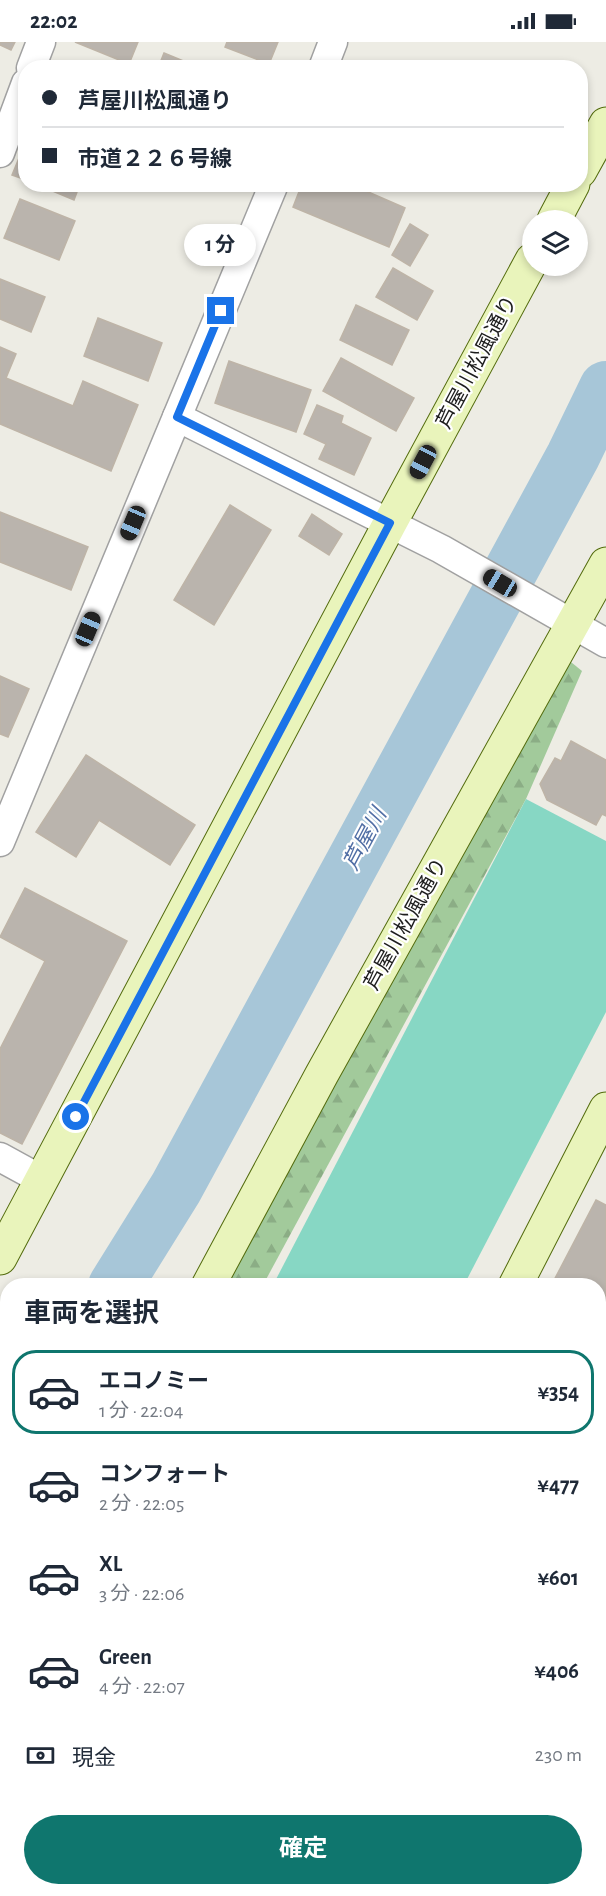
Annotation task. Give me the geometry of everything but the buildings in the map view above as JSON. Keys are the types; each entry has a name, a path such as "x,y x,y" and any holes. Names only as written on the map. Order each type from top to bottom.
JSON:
{"street":[{"path":"34,60 40,42"},
{"path":"326,60 333,42"},
{"path":"0,153 18,105"},
{"path":"588,157 606,124"},
{"path":"0,842 271,192"},
{"path":"559,210 569,192"},
{"name":"芦屋川松風通り","path":"0,1258 523,276"},
{"path":"177,417 441,549 606,643"},
{"name":"芦屋川松風通り","path":"212,1278 567,622 606,564"},
{"path":"519,1278 606,1109"},
{"path":"0,1157 42,1180"}],"green space":[{"path":"566,658 582,671 526,799 267,1278 228,1278"},
{"path":"526,799 606,841 606,1012 468,1278 277,1278"}],"waterway":[{"name":"芦屋川","path":"120,1278 176,1188 573,456 606,388"}],"route":[{"path":"76,1117 390,523 177,417 221,311"}]}
